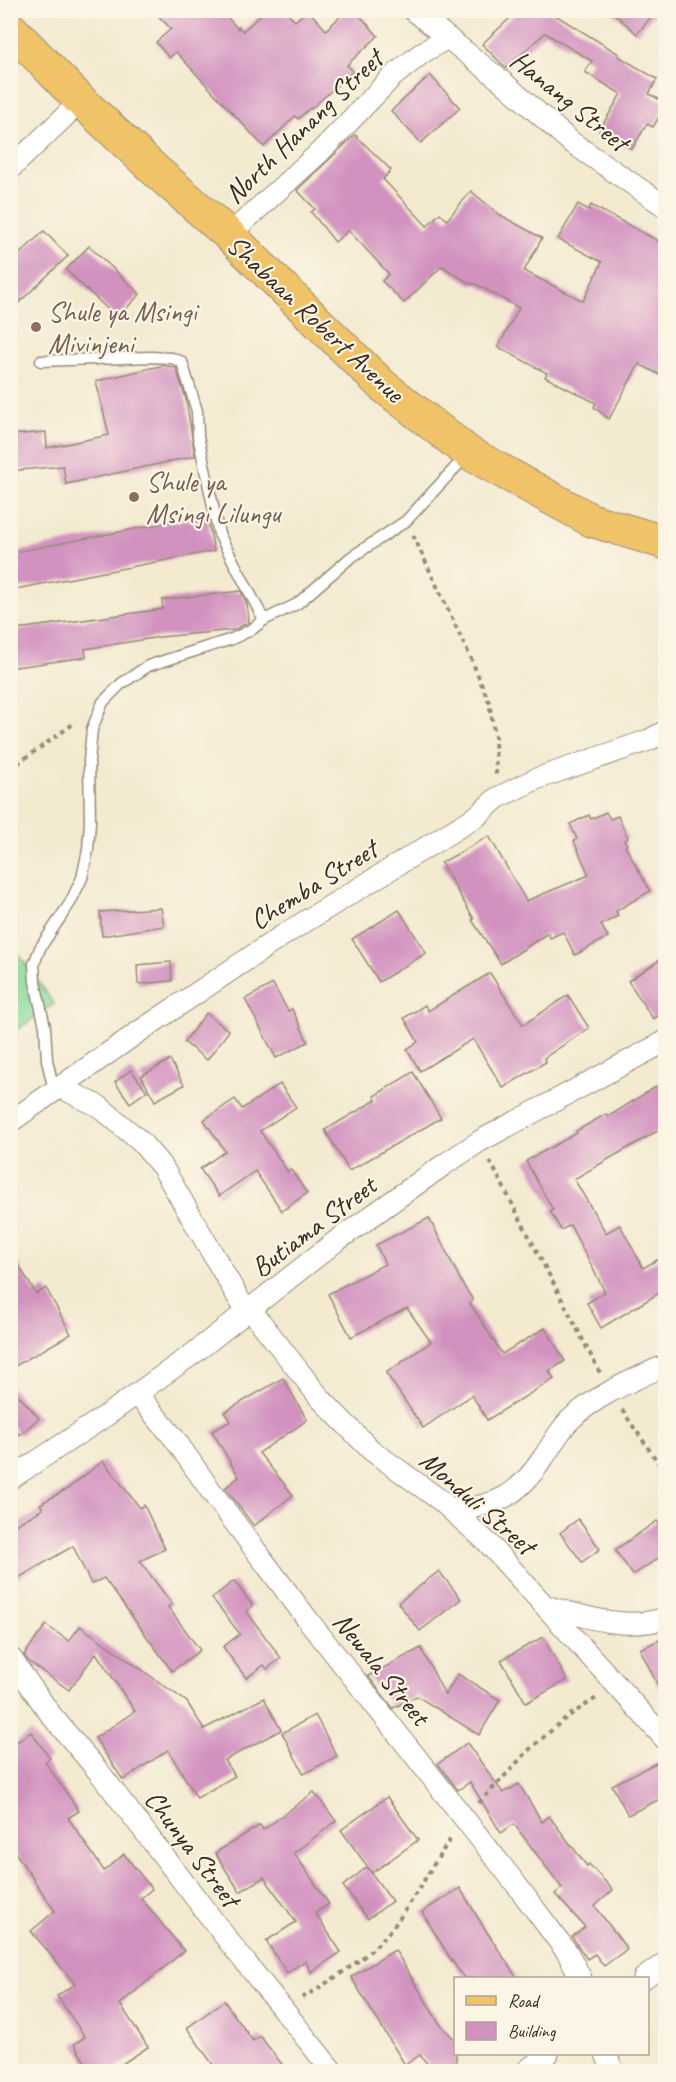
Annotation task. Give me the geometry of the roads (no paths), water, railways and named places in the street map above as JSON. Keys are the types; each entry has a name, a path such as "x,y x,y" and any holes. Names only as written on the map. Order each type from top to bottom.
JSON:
{"main road":[{"name":"Shabaan Robert Avenue","path":"10,28 81,101 229,235 383,386 469,453 591,520 666,543"}],"street":[{"name":"Hanang Street","path":"413,10 504,83 571,142 666,207"},
{"name":"North Hanang Street","path":"229,235 320,152 392,77 422,53 447,38"},
{"path":"10,169 81,101"},
{"name":"Chemba Street","path":"10,1122 288,932 477,816 497,798 536,779 649,740 666,731"},
{"name":"Butiama Street","path":"10,1479 137,1394 249,1311 335,1242 395,1198 480,1141 666,1041"},
{"name":"Monduli Street","path":"57,1089 100,1107 141,1142 163,1168 249,1311 320,1398 371,1450 452,1511 488,1543 666,1740"},
{"path":"452,1511 477,1508 498,1502 512,1494 530,1476 570,1421 590,1404 666,1365"},
{"name":"Newala Street","path":"137,1394 174,1438 308,1620 567,1952 580,1977"},
{"path":"546,1606 589,1618 633,1625 666,1618"},
{"name":"Chunya Street","path":"10,1657 21,1688 51,1714 99,1772 333,2072"},
{"path":"645,1977 666,1962"},
{"path":"525,2072 547,2055"},
{"path":"606,2055 614,2072"}],"lane":[{"path":"41,361 150,357 172,358 182,362 197,411 198,436 219,534 264,620"},
{"path":"57,1089 47,1060 45,1027 35,982 34,964 40,948 70,903 82,878 88,850 90,822 89,761 92,729 103,702 121,684 148,666 232,639 297,604 351,558 406,521 469,453"}],"place":[{"name":"Shule ya Msingi Mivinjeni","path":"36,327"},
{"name":"Shule ya Msingi Lilungu","path":"134,497"}]}
